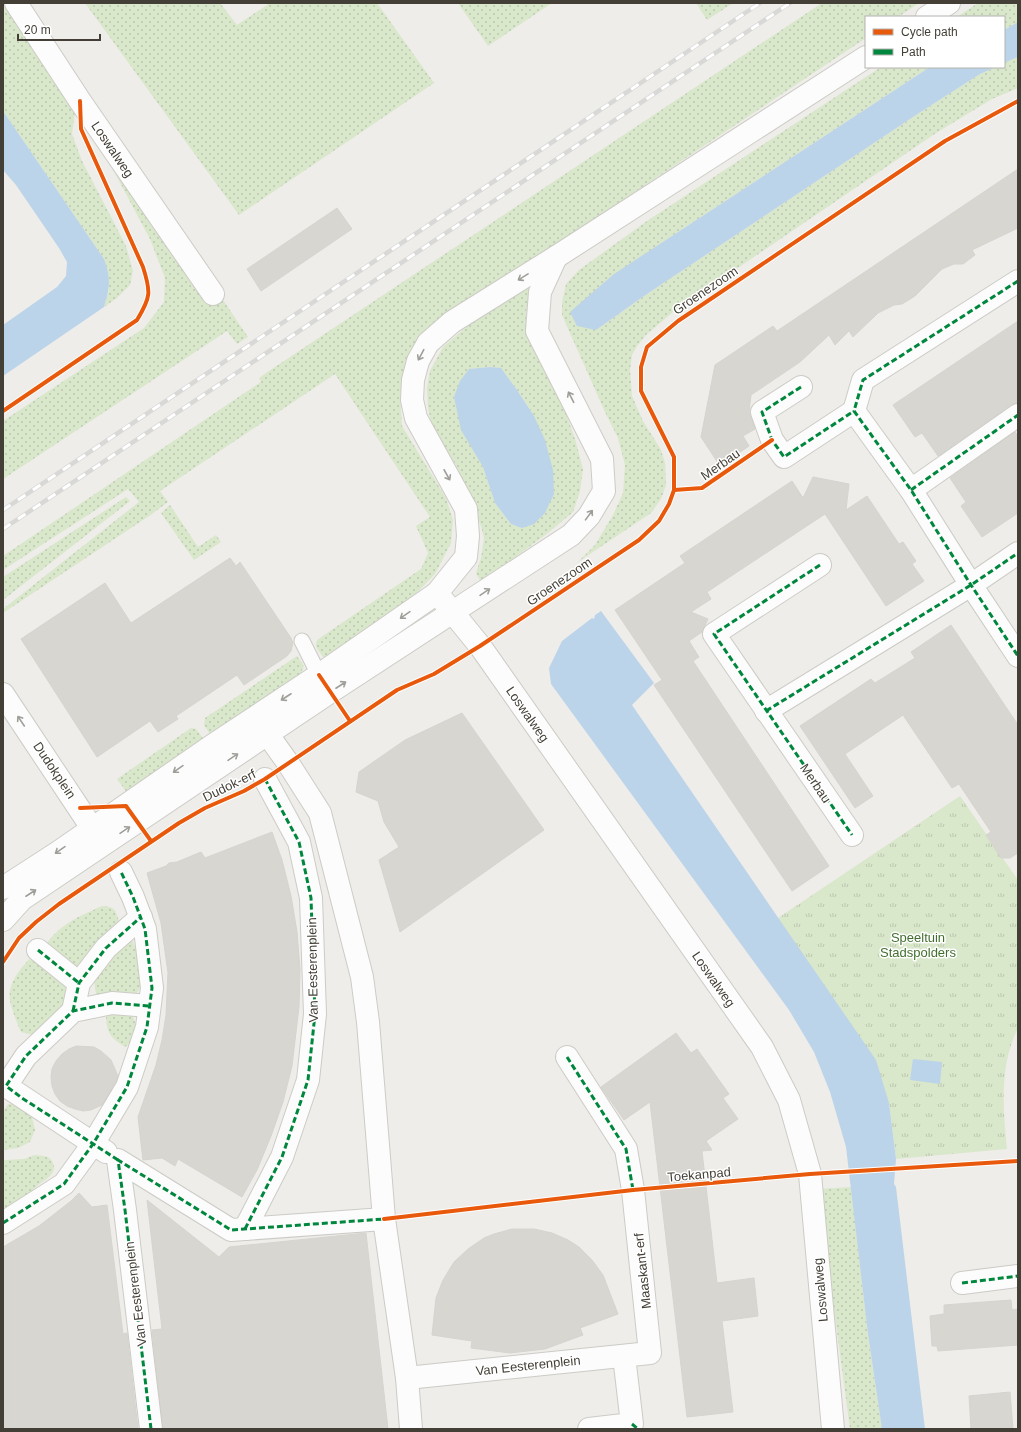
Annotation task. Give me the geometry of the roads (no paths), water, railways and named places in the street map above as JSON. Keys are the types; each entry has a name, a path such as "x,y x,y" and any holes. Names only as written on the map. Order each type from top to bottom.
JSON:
{"street":[{"name":"Loswalweg","path":"16,3 80,101 212,294"},
{"path":"929,16 949,3"},
{"path":"437,593 466,557 468,536 466,509 416,418 412,400 413,380 418,361 428,343 452,322 556,257 865,58"},
{"path":"452,613 571,535 589,516 604,491 602,459 537,331 540,292 556,257"},
{"path":"801,387 762,412 772,440 784,457 854,411 863,380 1018,282"},
{"path":"854,411 911,490 1018,656"},
{"path":"911,490 1018,415"},
{"path":"766,711 971,585 1018,553"},
{"name":"Merbau","path":"820,565 714,634 852,835"},
{"name":"Loswalweg","path":"437,593 480,646 762,1047 789,1100 810,1174 833,1429"},
{"name":"Dudok-erf","path":"3,920 22,899 93,852 261,726 319,675 437,593"},
{"name":"Dudok-erf","path":"3,888 92,828 452,613"},
{"name":"Dudokplein","path":"3,694 92,828"},
{"path":"261,726 320,813 362,977 370,1038 384,1220 406,1378 411,1429"},
{"name":"Van Eesterenplein","path":"245,1229 282,1157 308,1080 315,1014 311,898 299,842 265,779"},
{"path":"92,828 93,852"},
{"path":"3,1223 64,1184 94,1144 127,1086 147,1027 152,988 145,928 122,872"},
{"path":"73,1012 79,983 106,948 141,917"},
{"path":"38,950 79,983"},
{"path":"149,1006 112,1003 73,1012 26,1056 6,1086 118,1160 231,1230 384,1220"},
{"name":"Maaskant-erf","path":"567,1057 626,1149 633,1190 650,1353"},
{"name":"Van Eesterenplein","path":"118,1160 126,1210 151,1429"},
{"path":"962,1283 1018,1276"},
{"name":"Van Eesterenplein","path":"406,1378 650,1353"},
{"path":"589,1429 632,1424 624,1356"}],"lane":[{"path":"302,641 319,675"}],"water":[{"path":"1018,22 1018,57 1005,63 1005,29"},
{"path":"928,68 994,68 980,74 916,115 644,296 596,330 577,326 570,312 614,274"},
{"path":"3,111 104,259 108,272 109,283 108,294 104,307 3,376 3,325 57,287 66,276 67,262 16,185 3,170"},
{"path":"490,367 501,368 534,416 545,440 553,470 554,494 545,513 534,524 522,528 511,524 495,503 483,467 461,430 454,397 460,381 469,369"},
{"path":"601,611 654,683 632,705 876,1060 889,1103 896,1159 894,1184 896,1187 925,1429 882,1429 868,1334 846,1147 830,1092 814,1052 789,1010 551,684 549,668 562,641 592,618 594,619 595,615"},
{"path":"913,1059 942,1062 940,1084 910,1080"}],"railway":[{"path":"3,510 760,3"},
{"path":"3,529 790,3"}],"park label":[{"name":"Speeltuin Stadspolders","path":"918,944"}]}
